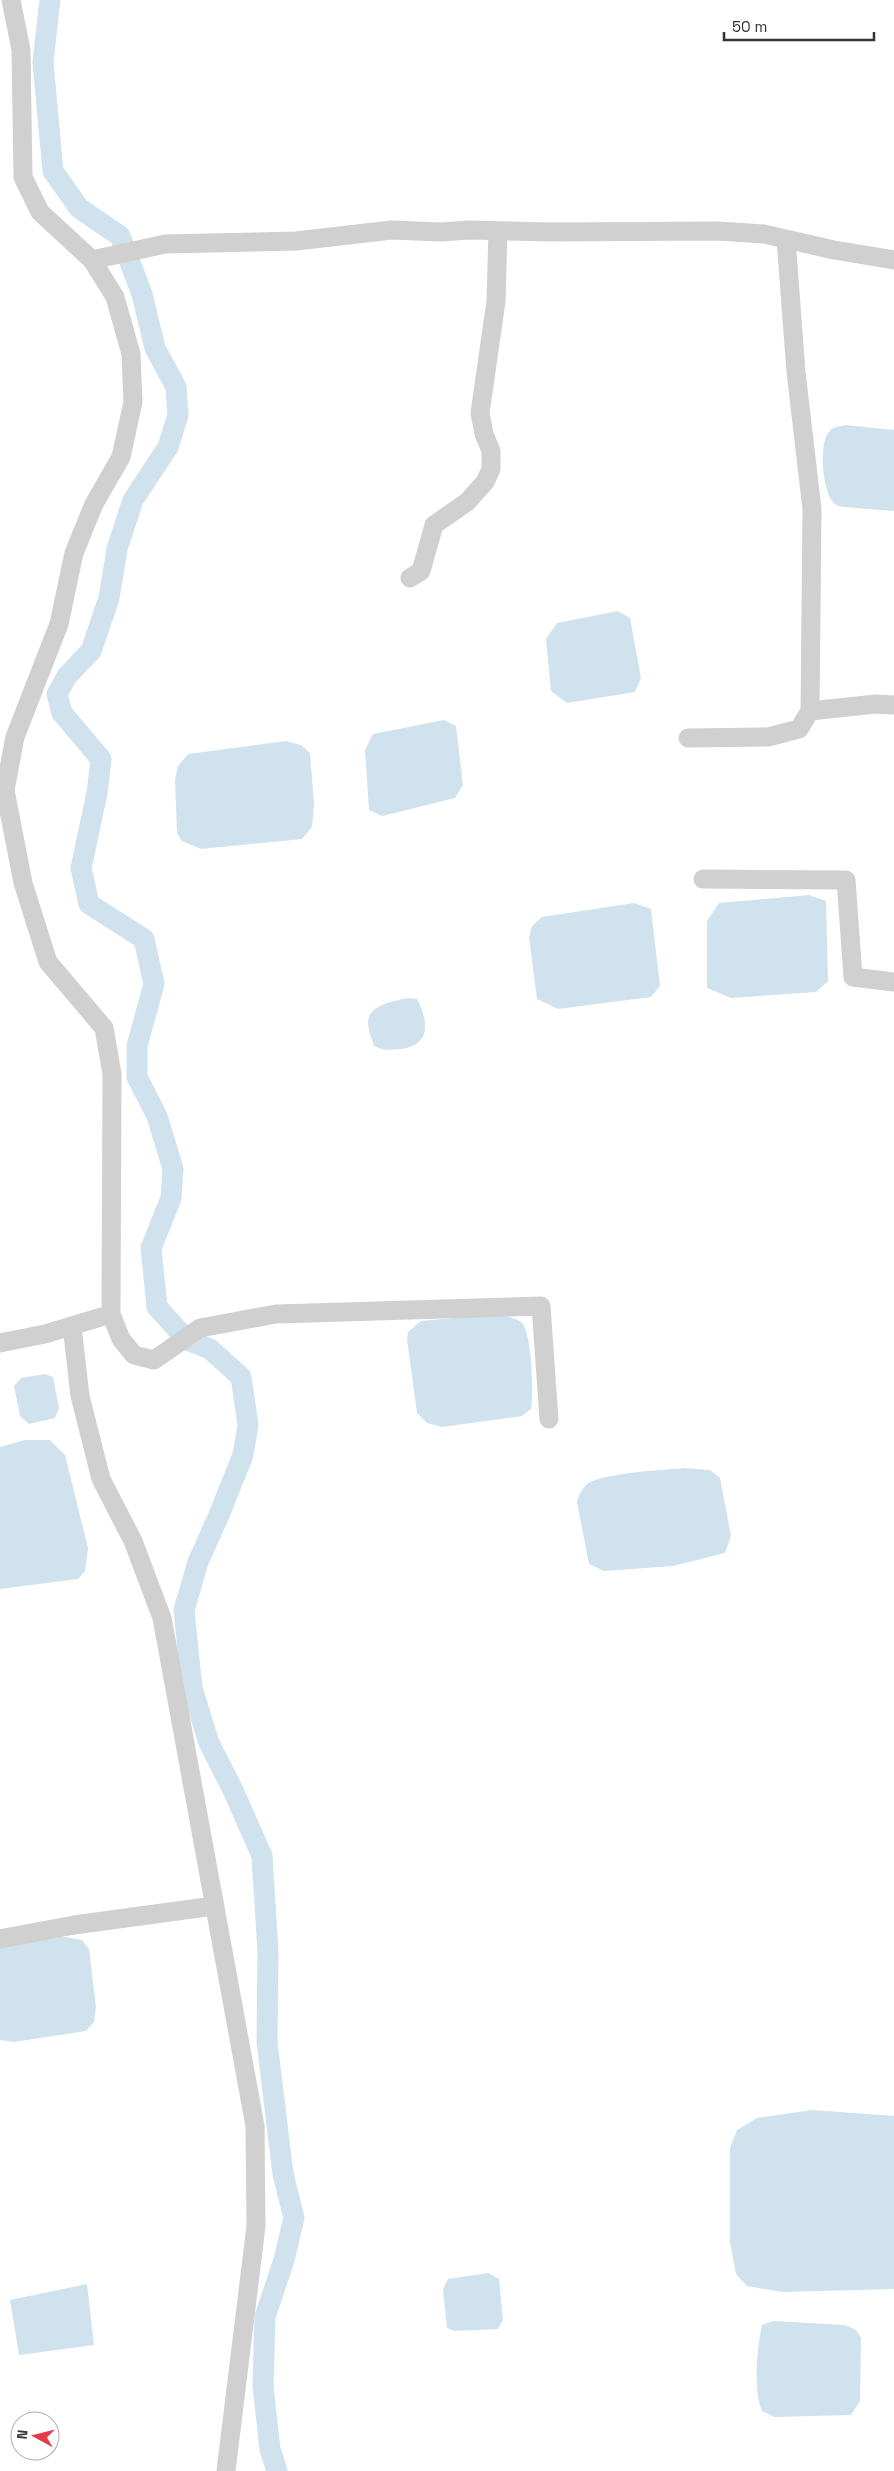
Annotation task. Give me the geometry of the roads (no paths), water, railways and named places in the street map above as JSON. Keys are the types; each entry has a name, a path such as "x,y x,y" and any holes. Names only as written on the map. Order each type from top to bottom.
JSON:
{"street":[{"path":"11,0 21,50 23,178 40,212 92,260 116,297 131,354 133,402 121,457 94,504 74,554 59,624 15,737 5,790 23,883 48,962 104,1028 112,1074 111,1314 121,1339 134,1355 154,1360 200,1328 276,1314 541,1306 549,1419"},
{"path":"92,260 165,244 296,241 392,230 498,232 718,231 764,234 894,260"},
{"path":"410,578 421,571 434,525 467,502 485,482 491,469 491,450 484,434 480,413 496,301 498,232"},
{"path":"688,738 768,737 799,729 810,711 812,509 796,372 786,239"},
{"path":"810,711 894,704"},
{"path":"703,879 846,880 853,977 894,982"},
{"path":"0,1343 72,1326 111,1314"},
{"path":"72,1326 80,1396 101,1479 133,1541 162,1618 255,2126 256,2226 226,2471"},
{"path":"0,1939 74,1925 214,1906"}],"water":[{"path":"845,425 894,430 894,511 843,507 836,505 831,499 827,490 823,469 823,448 828,433 834,428"},
{"path":"618,611 630,618 641,678 635,692 567,703 551,691 546,639 557,623"},
{"path":"444,720 456,726 463,785 455,798 382,816 369,810 365,750 373,734"},
{"path":"286,741 301,745 310,753 314,804 312,827 302,839 201,849 182,841 177,833 175,780 178,766 188,754"},
{"path":"809,895 826,901 828,981 816,992 731,998 707,988 707,921 719,903"},
{"path":"634,903 651,909 660,986 651,997 558,1009 537,999 529,937 532,926 542,917"},
{"path":"408,998 417,999 424,1016 425,1031 418,1043 411,1047 390,1050 374,1046 368,1023 372,1011 383,1004"},
{"path":"487,1315 513,1318 521,1322 525,1328 531,1363 531,1409 522,1416 442,1427 427,1423 417,1413 407,1339 408,1332 421,1321"},
{"path":"45,1374 53,1377 59,1408 55,1418 29,1424 20,1416 14,1386 21,1378"},
{"path":"25,1440 50,1440 65,1455 88,1548 85,1571 78,1579 0,1589 0,1447"},
{"path":"685,1468 710,1470 720,1478 731,1536 725,1553 673,1566 604,1571 589,1564 577,1502 581,1491 586,1485 593,1481 617,1475"},
{"path":"44,1937 66,1937 82,1940 89,1949 96,2007 94,2022 86,2031 14,2042 0,2040 0,1946"},
{"path":"812,2110 894,2116 894,2289 782,2292 747,2286 736,2274 730,2242 730,2148 737,2130 757,2118"},
{"path":"488,2273 499,2279 503,2320 498,2329 454,2331 447,2328 443,2289 448,2279"},
{"path":"87,2284 94,2345 19,2355 10,2300"},
{"path":"773,2321 845,2325 856,2330 861,2338 860,2401 851,2415 774,2417 762,2411 757,2381 759,2345 762,2325"}],"waterway":[{"path":"50,0 43,62 53,171 79,208 120,236 142,294 155,348 176,387 178,415 168,447 133,500 117,549 109,598 91,651 67,676 57,694 62,713 101,759 97,793 81,868 89,904 144,939 154,984 137,1046 137,1077 157,1116 173,1169 171,1198 151,1248 157,1307 187,1340 210,1349 241,1377 248,1425 243,1455 198,1562 184,1610 192,1688 209,1743 233,1790 262,1856 268,1952 267,2042 283,2174 294,2218 284,2260 265,2317 263,2386 270,2449 277,2471"}]}
